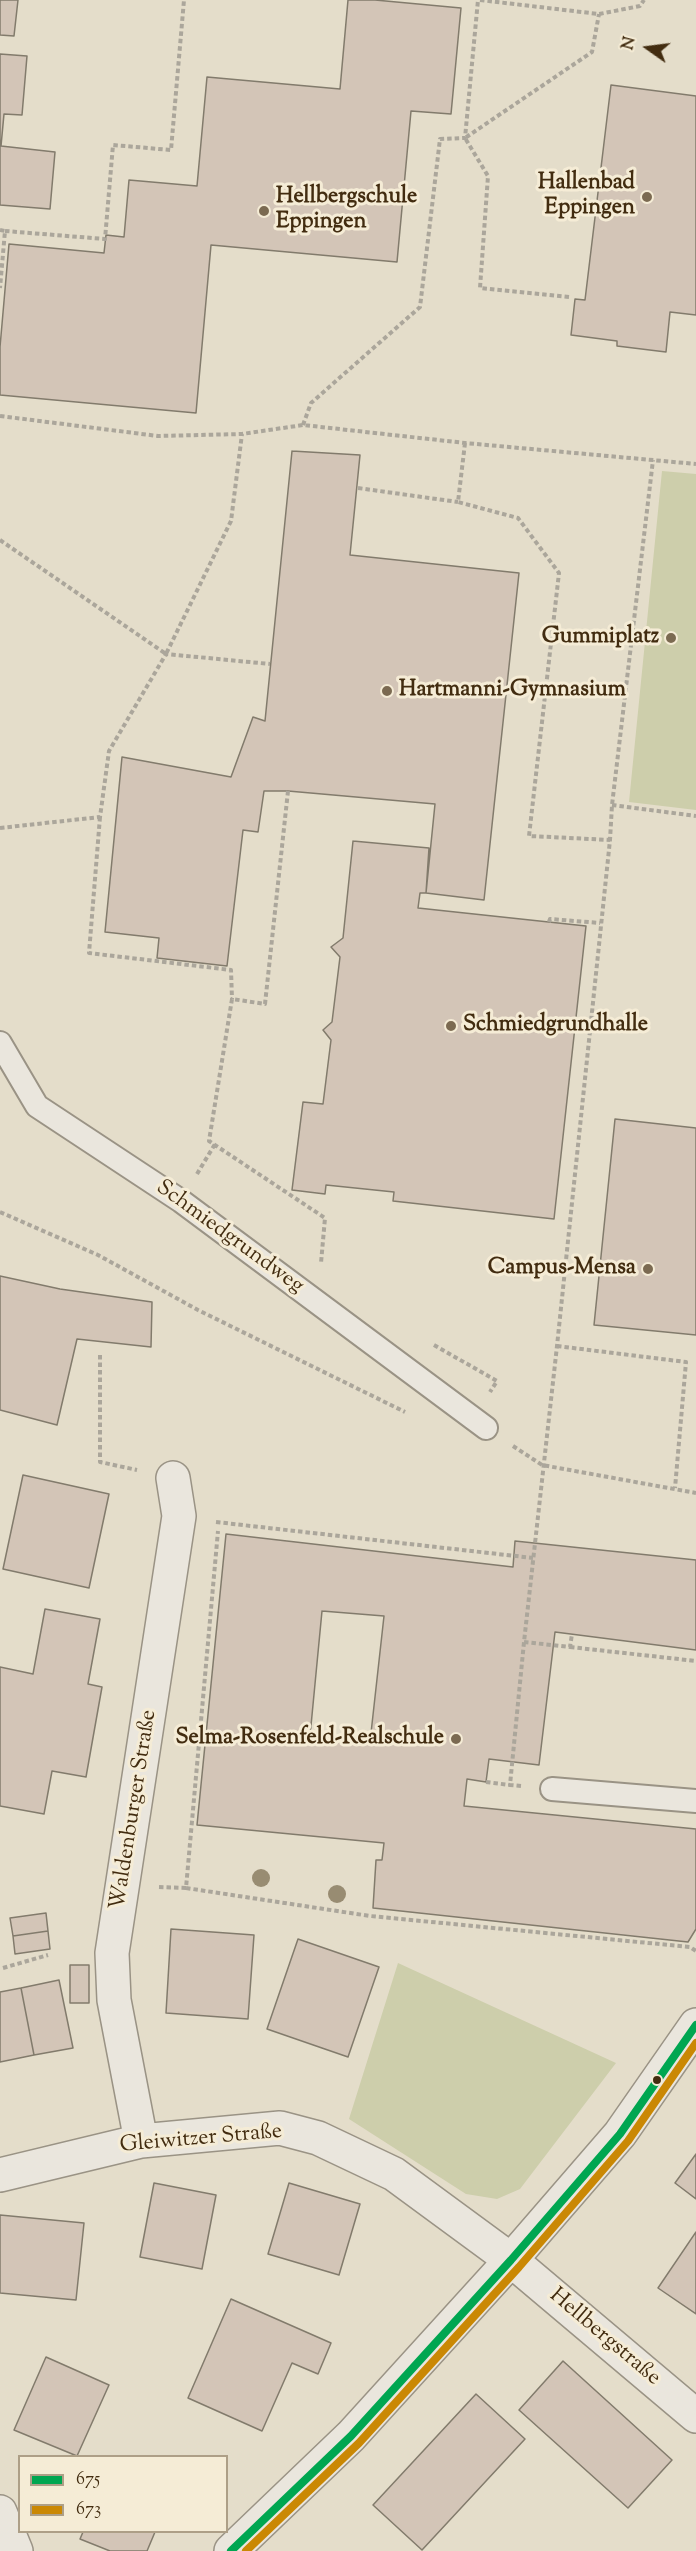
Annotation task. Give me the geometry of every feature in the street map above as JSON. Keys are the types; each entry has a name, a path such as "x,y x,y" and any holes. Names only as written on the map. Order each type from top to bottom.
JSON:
{"street":[{"name":"Waldenburger Straße","path":"141,2141 114,2000 112,1953 179,1516 173,1478"},
{"path":"231,2551 351,2436 511,2260 620,2134 696,2025"},
{"name":"Gleiwitzer Straße","path":"0,2175 141,2141 280,2128 318,2138 394,2174 511,2260"},
{"name":"Hellbergstraße","path":"511,2260 696,2416"},
{"path":"0,2512 16,2551"}],"lane":[{"name":"Schmiedgrundweg","path":"0,1042 37,1106 181,1201 480,1424"},
{"path":"552,1789 696,1801"}],"path":[{"path":"0,288 3,231 105,239 113,145 171,150 184,0"},
{"path":"569,297 480,288 488,176 465,138 479,0 598,14 640,6 644,0"},
{"path":"303,425 311,403 420,307 440,139 465,138 592,52 598,14"},
{"path":"0,416 158,436 242,434 303,425 465,443 696,464"},
{"path":"242,434 231,521 166,654 110,751 100,817 89,953 231,970 232,999 209,1141 325,1218 320,1269"},
{"path":"458,502 465,443"},
{"path":"510,1785 612,805 653,460"},
{"path":"358,488 458,502 518,518 559,573 529,836 610,840"},
{"path":"0,540 166,654 270,664"},
{"path":"232,999 265,1004 288,791"},
{"path":"612,805 696,816"},
{"path":"0,828 100,817"},
{"path":"549,922 550,919 600,923"},
{"path":"0,1212 98,1255 198,1310 410,1414"},
{"path":"428,1342 497,1381 480,1424"},
{"path":"557,1346 686,1362 675,1488"},
{"path":"100,1355 100,1462 173,1478"},
{"path":"542,1466 696,1493"},
{"path":"179,1516 533,1558"},
{"path":"186,1888 219,1522"},
{"path":"570,1647 572,1634"},
{"path":"524,1642 696,1661"},
{"path":"486,1782 552,1789"},
{"path":"123,1886 186,1888 370,1916 690,1947 696,1951"},
{"path":"3,1968 48,1954"}],"green space":[{"name":"Gummiplatz","path":"662,471 696,474 696,810 629,802"},
{"path":"398,1963 616,2063 520,2189 497,2199 466,2194 349,2119"}],"building":[{"path":"0,0 18,0 14,36 0,35"},
{"name":"Hellbergschule Eppingen","path":"348,0 375,0 461,8 451,114 411,111 397,262 211,245 196,413 0,395 0,347 9,244 104,253 106,235 124,237 129,180 197,186 207,77 340,89"},
{"path":"0,54 27,56 22,115 4,114 1,146 55,152 50,209 0,205"},
{"name":"Hallenbad Eppingen","path":"611,85 696,96 696,315 670,312 666,352 617,346 617,341 571,335 575,299 585,300"},
{"name":"Hartmanni-Gymnasium","path":"292,451 360,455 350,555 519,573 484,900 426,893 435,804 288,791 264,791 258,832 243,830 227,966 157,958 159,938 105,932 122,757 231,777 253,717 265,721"},
{"name":"Schmiedgrundhalle","path":"353,841 429,848 426,893 420,893 418,908 586,926 554,1219 393,1201 394,1192 326,1185 325,1194 292,1190 303,1102 323,1104 331,1040 323,1030 332,1022 340,957 331,947 343,938"},
{"name":"Campus-Mensa","path":"615,1119 696,1128 696,1335 594,1325"},
{"path":"0,1276 60,1289 152,1302 151,1347 77,1339 57,1425 0,1410"},
{"path":"23,1475 109,1494 89,1588 3,1569"},
{"name":"Selma-Rosenfeld-Realschule","path":"226,1534 513,1567 515,1541 696,1560 696,1650 555,1632 539,1765 489,1759 486,1782 467,1779 464,1806 696,1829 696,1929 688,1942 373,1908 376,1860 382,1860 384,1843 197,1825","holes":["322,1611 384,1616 370,1742 310,1736"]},
{"path":"45,1609 100,1619 88,1684 102,1687 86,1777 52,1771 44,1814 0,1806 0,1667 33,1674"},
{"path":"46,1913 48,1931 13,1936 10,1918"},
{"path":"171,1929 254,1935 248,2019 166,2013"},
{"path":"48,1931 50,1949 15,1954 13,1936"},
{"path":"298,1939 379,1967 348,2057 267,2029"},
{"path":"70,1965 89,1965 89,2003 70,2003"},
{"path":"59,1980 73,2048 34,2055 21,1988"},
{"path":"21,1988 34,2055 0,2062 0,1992"},
{"path":"696,2154 696,2199 675,2183"},
{"path":"154,2183 216,2195 202,2269 140,2257"},
{"path":"289,2183 360,2204 339,2275 268,2254"},
{"path":"0,2215 84,2223 76,2300 0,2293"},
{"path":"696,2232 696,2314 658,2288"},
{"path":"231,2299 331,2343 318,2374 292,2363 262,2431 188,2398"},
{"path":"46,2357 109,2385 77,2455 14,2430"},
{"path":"563,2361 672,2460 628,2508 519,2410"},
{"path":"476,2394 525,2439 422,2550 373,2505"},
{"path":"83,2533 155,2533 147,2551 110,2551 80,2539"}],"transit line":[{"name":"675","path":"231,2551 351,2436 511,2260 620,2134 696,2025"},
{"name":"673","path":"246,2551 359,2443 519,2267 628,2141 696,2043"}],"place":[{"name":"Hallenbad Eppingen","path":"647,197"},
{"name":"Hellbergschule Eppingen","path":"264,211"},
{"name":"Gummiplatz","path":"671,638"},
{"name":"Hartmanni-Gymnasium","path":"387,691"},
{"name":"Schmiedgrundhalle","path":"451,1026"},
{"name":"Campus-Mensa","path":"648,1269"},
{"name":"Selma-Rosenfeld-Realschule","path":"456,1739"}]}
